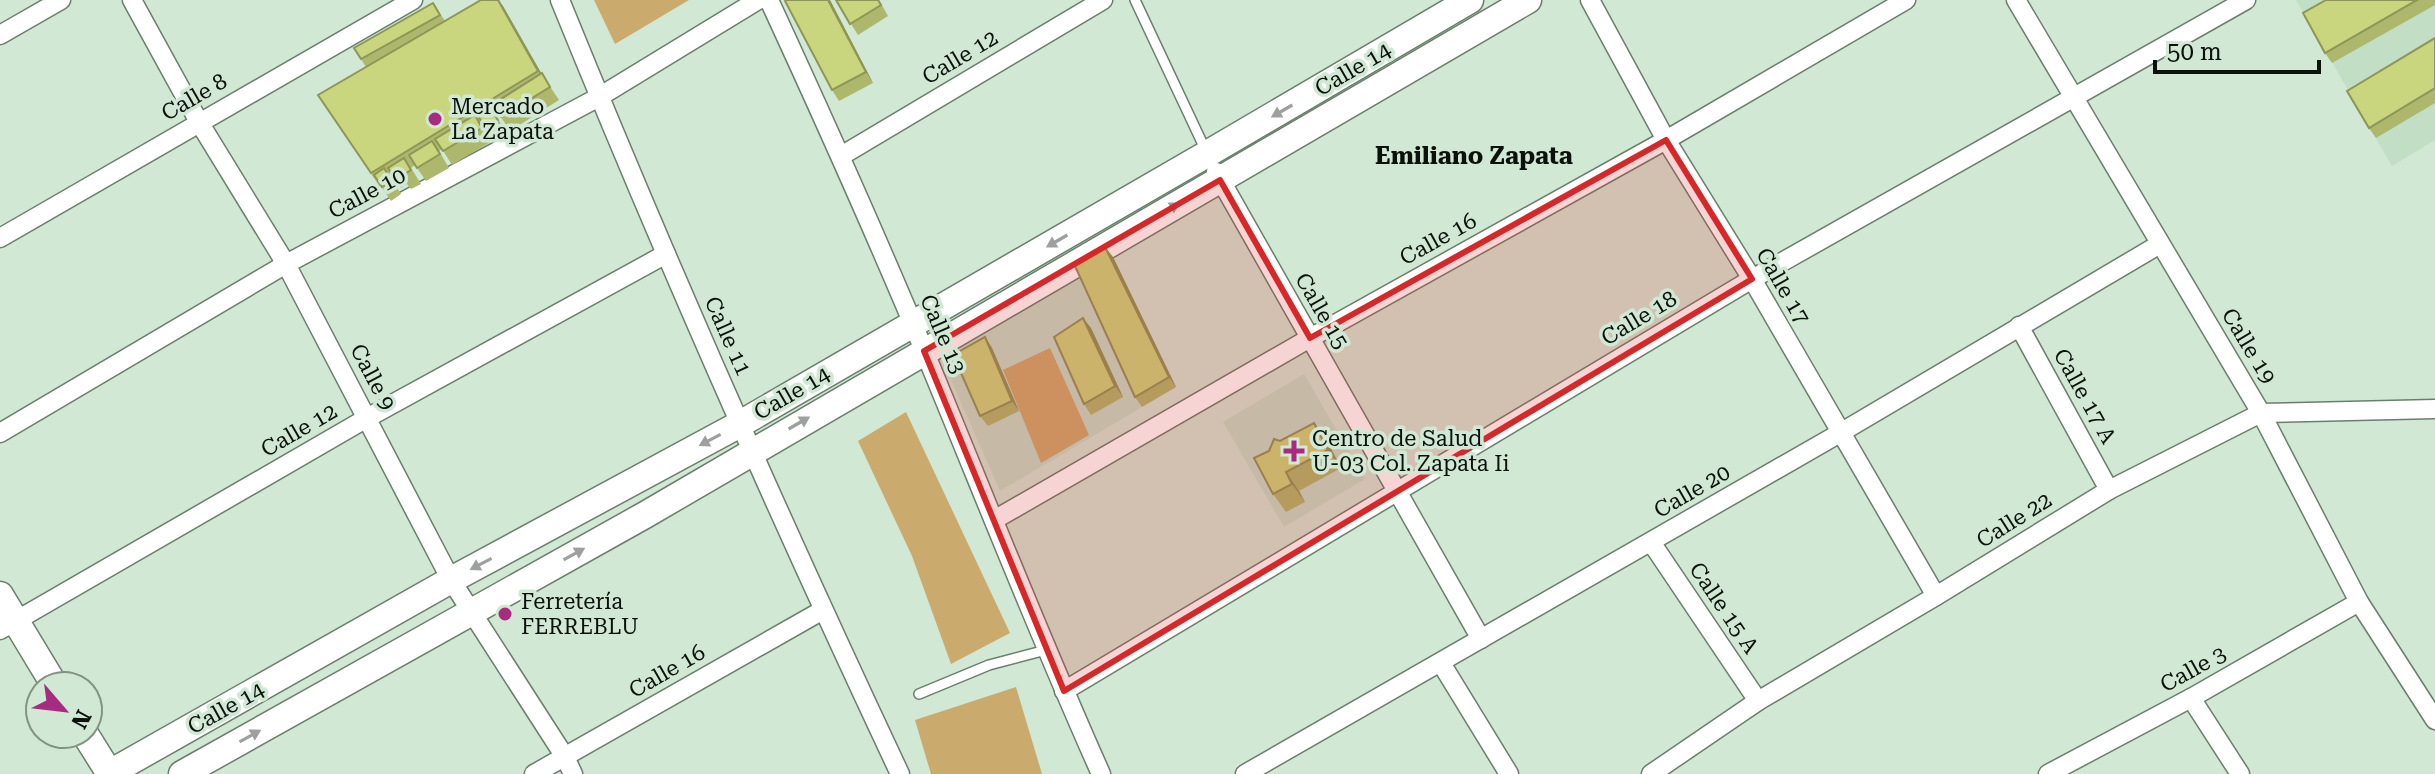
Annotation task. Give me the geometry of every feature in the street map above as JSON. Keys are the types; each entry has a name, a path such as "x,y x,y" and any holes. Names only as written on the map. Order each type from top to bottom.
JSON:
{"main road":[{"name":"Calle 14","path":"109,774 451,580 740,424 1470,0"},
{"name":"Calle 14","path":"182,774 645,515 1528,0"},
{"path":"0,595 8,626 42,670"},
{"path":"95,750 109,774"}],"street":[{"path":"0,35 61,0"},
{"name":"Calle 9","path":"132,0 199,122 286,264 451,580 573,774"},
{"name":"Calle 8","path":"0,238 413,0"},
{"name":"Calle 11","path":"560,0 740,424 900,774"},
{"name":"Calle 10","path":"0,433 286,264 599,97 758,0"},
{"name":"Calle 13","path":"769,0 841,156 1064,691"},
{"name":"Calle 12","path":"841,156 1103,0"},
{"name":"Calle 17","path":"1590,0 1666,140 1752,279 1936,596"},
{"name":"Calle 16","path":"994,520 1310,338 1666,140 1906,0"},
{"name":"Calle 19","path":"2016,0 2261,413 2359,602 2435,720"},
{"name":"Calle 18","path":"1064,691 1752,279 2246,0"},
{"name":"Calle 15","path":"1207,154 1481,639"},
{"name":"Calle 20","path":"1245,774 1840,433 2160,244"},
{"name":"Calle 12","path":"8,626 367,418 666,254"},
{"name":"Calle 17 A","path":"2019,326 2109,490"},
{"name":"Calle 22","path":"1651,774 1758,701 2109,490 2261,413 2435,409"},
{"name":"Calle 15 A","path":"1651,542 1758,701"},
{"name":"Calle 3","path":"2048,774 2191,698 2359,602"},
{"name":"Calle 16","path":"534,774 823,610"},
{"path":"1441,663 1509,774"},
{"path":"1064,691 1101,774"},
{"path":"2191,698 2240,774"}],"lane":[{"name":"Calle 15","path":"1135,0 1207,154"},
{"path":"919,694 989,665 1046,650"}],"highlighted area":[{"path":"1666,140 1752,279 1064,691 924,351 1220,180 1310,338"}],"shaded area":[{"path":"594,0 689,0 615,44"},
{"path":"2296,0 2435,0 2435,140 2392,166"},
{"path":"1113,257 1176,387 1000,491 940,355"},
{"path":"1050,348 1089,435 1041,463 1003,370"},
{"name":"Centro de Salud U-03 Col. Zapata Ii","path":"1304,374 1365,479 1284,527 1223,422"},
{"path":"906,412 1010,633 951,664 912,556 858,441"},
{"path":"1016,687 1042,774 931,774 915,720"}],"building":[{"name":"Mercado La Zapata","path":"481,0 498,0 538,71 371,173 318,95"},
{"path":"786,0 828,0 866,72 832,90"},
{"path":"836,0 878,0 881,5 850,24"},
{"path":"2326,0 2417,0 2325,53 2303,13"},
{"path":"433,3 440,15 361,59 354,48"},
{"path":"2435,38 2435,88 2369,128 2347,91"},
{"path":"542,73 550,87 501,117 493,104"},
{"path":"490,107 498,120 485,127 477,114"},
{"path":"475,115 482,128 443,151 435,139"},
{"path":"432,141 440,154 417,168 409,155"},
{"path":"404,158 411,170 401,176 398,170 392,174 388,168"},
{"path":"384,168 392,181 382,187 374,175"},
{"path":"1105,247 1169,377 1135,397 1074,264"},
{"path":"1083,318 1115,386 1084,404 1054,337"},
{"path":"985,337 1012,401 980,416 953,355"},
{"path":"1314,423 1328,450 1286,472 1292,484 1273,494 1254,458 1269,451 1274,439 1280,441"}],"place":[{"name":"Mercado La Zapata","path":"435,119"},
{"name":"Centro de Salud U-03 Col. Zapata Ii","path":"1294,451"},
{"name":"Ferretería FERREBLU","path":"505,614"}],"district":[{"name":"Emiliano Zapata","path":"1474,156"}]}
